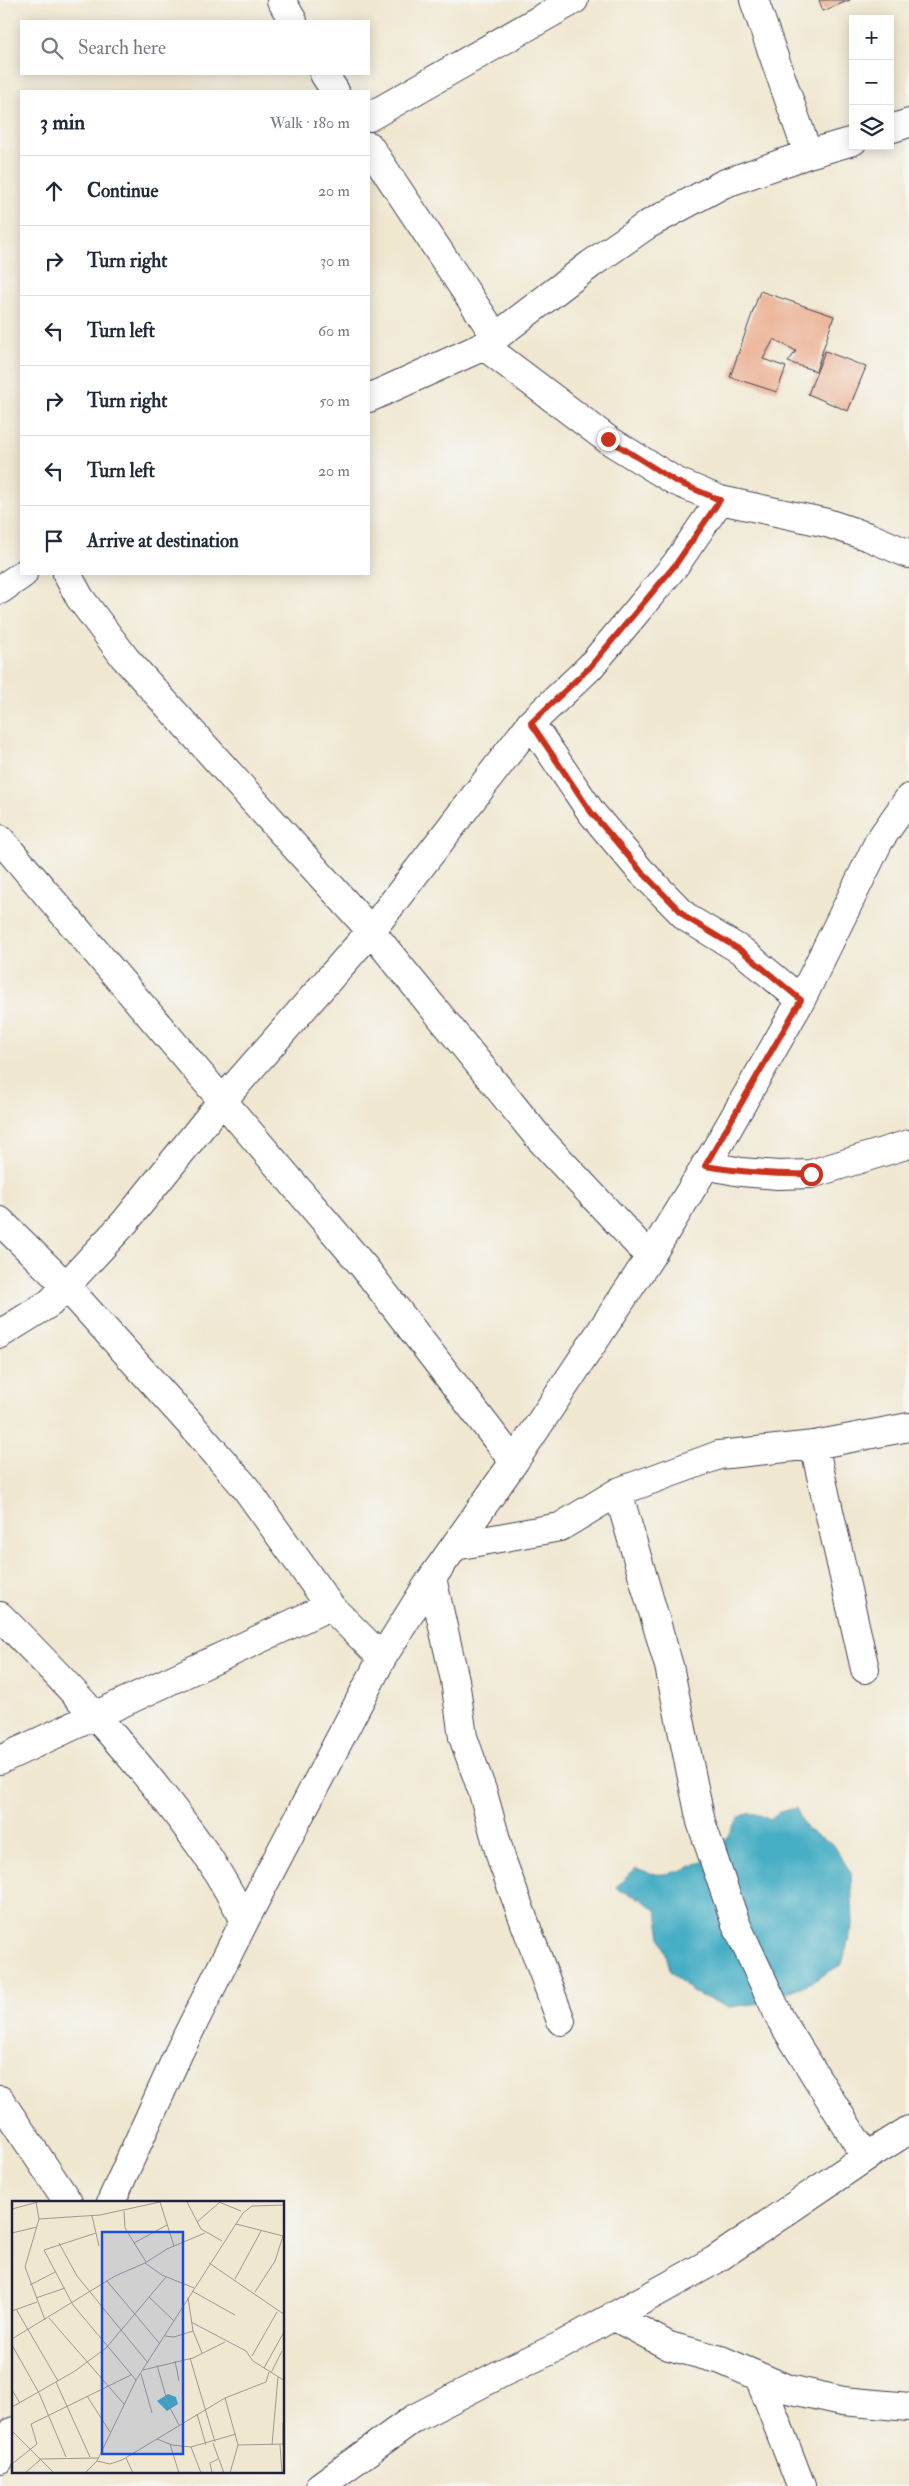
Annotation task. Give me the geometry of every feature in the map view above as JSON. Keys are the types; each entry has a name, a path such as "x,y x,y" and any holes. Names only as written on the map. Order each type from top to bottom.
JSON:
{"street":[{"path":"281,0 292,20"},
{"path":"370,116 574,0"},
{"path":"754,0 808,154"},
{"path":"325,75 334,90"},
{"path":"894,128 909,122"},
{"path":"370,398 490,342 591,264 647,225 723,184 808,154 849,142"},
{"path":"370,148 490,342 608,439 675,481 720,500 828,523 869,537 909,554"},
{"path":"0,1334 50,1302 125,1222 222,1101 371,931 531,723 590,667 676,564 720,500"},
{"path":"0,590 22,575"},
{"path":"68,575 80,598 125,658 371,931 539,1138 650,1257"},
{"path":"531,723 591,812 640,870 687,918 742,951 801,1000"},
{"path":"112,2201 179,2052 245,1920 382,1658 432,1578 514,1462 650,1257 801,1000 879,841 909,798"},
{"path":"0,839 364,1267 514,1462"},
{"path":"705,1166 741,1172 778,1175 811,1174 909,1144"},
{"path":"0,1221 66,1286 244,1487 330,1606 382,1658"},
{"path":"455,1546 560,1527 618,1492 719,1455 814,1445 909,1427"},
{"path":"814,1445 865,1669"},
{"path":"618,1492 669,1666 701,1822 736,1924 781,2020 866,2157"},
{"path":"432,1578 455,1680 463,1737 483,1793 502,1861 561,2021"},
{"path":"0,1760 330,1606"},
{"path":"0,1616 145,1773 207,1856 245,1920"},
{"path":"0,2100 67,2201"},
{"path":"320,2486 413,2418 560,2346 715,2260 866,2157 909,2130"},
{"path":"614,2316 669,2346 721,2360 788,2390 844,2401 909,2407"},
{"path":"759,2377 801,2486"},
{"path":"0,2459 12,2435"}],"water":[{"path":"796,1808 806,1829 833,1844 851,1873 853,1924 842,1964 812,1982 762,2003 728,2007 692,1992 671,1972 661,1938 657,1911 641,1899 615,1888 636,1868 653,1874 663,1874 691,1867 700,1862 721,1846 734,1825 744,1815 754,1814 770,1820 780,1812"}],"building":[{"path":"819,0 850,0 823,11"},
{"path":"760,291 834,316 816,371 788,362 796,351 774,339 763,359 786,367 777,392 730,377"},
{"path":"825,351 866,367 848,411 808,394"}],"route":[{"path":"608,439 675,481 720,500 676,564 590,667 531,723 591,812 640,870 687,918 742,951 801,1000 705,1166 741,1172 778,1175 811,1174"}]}
